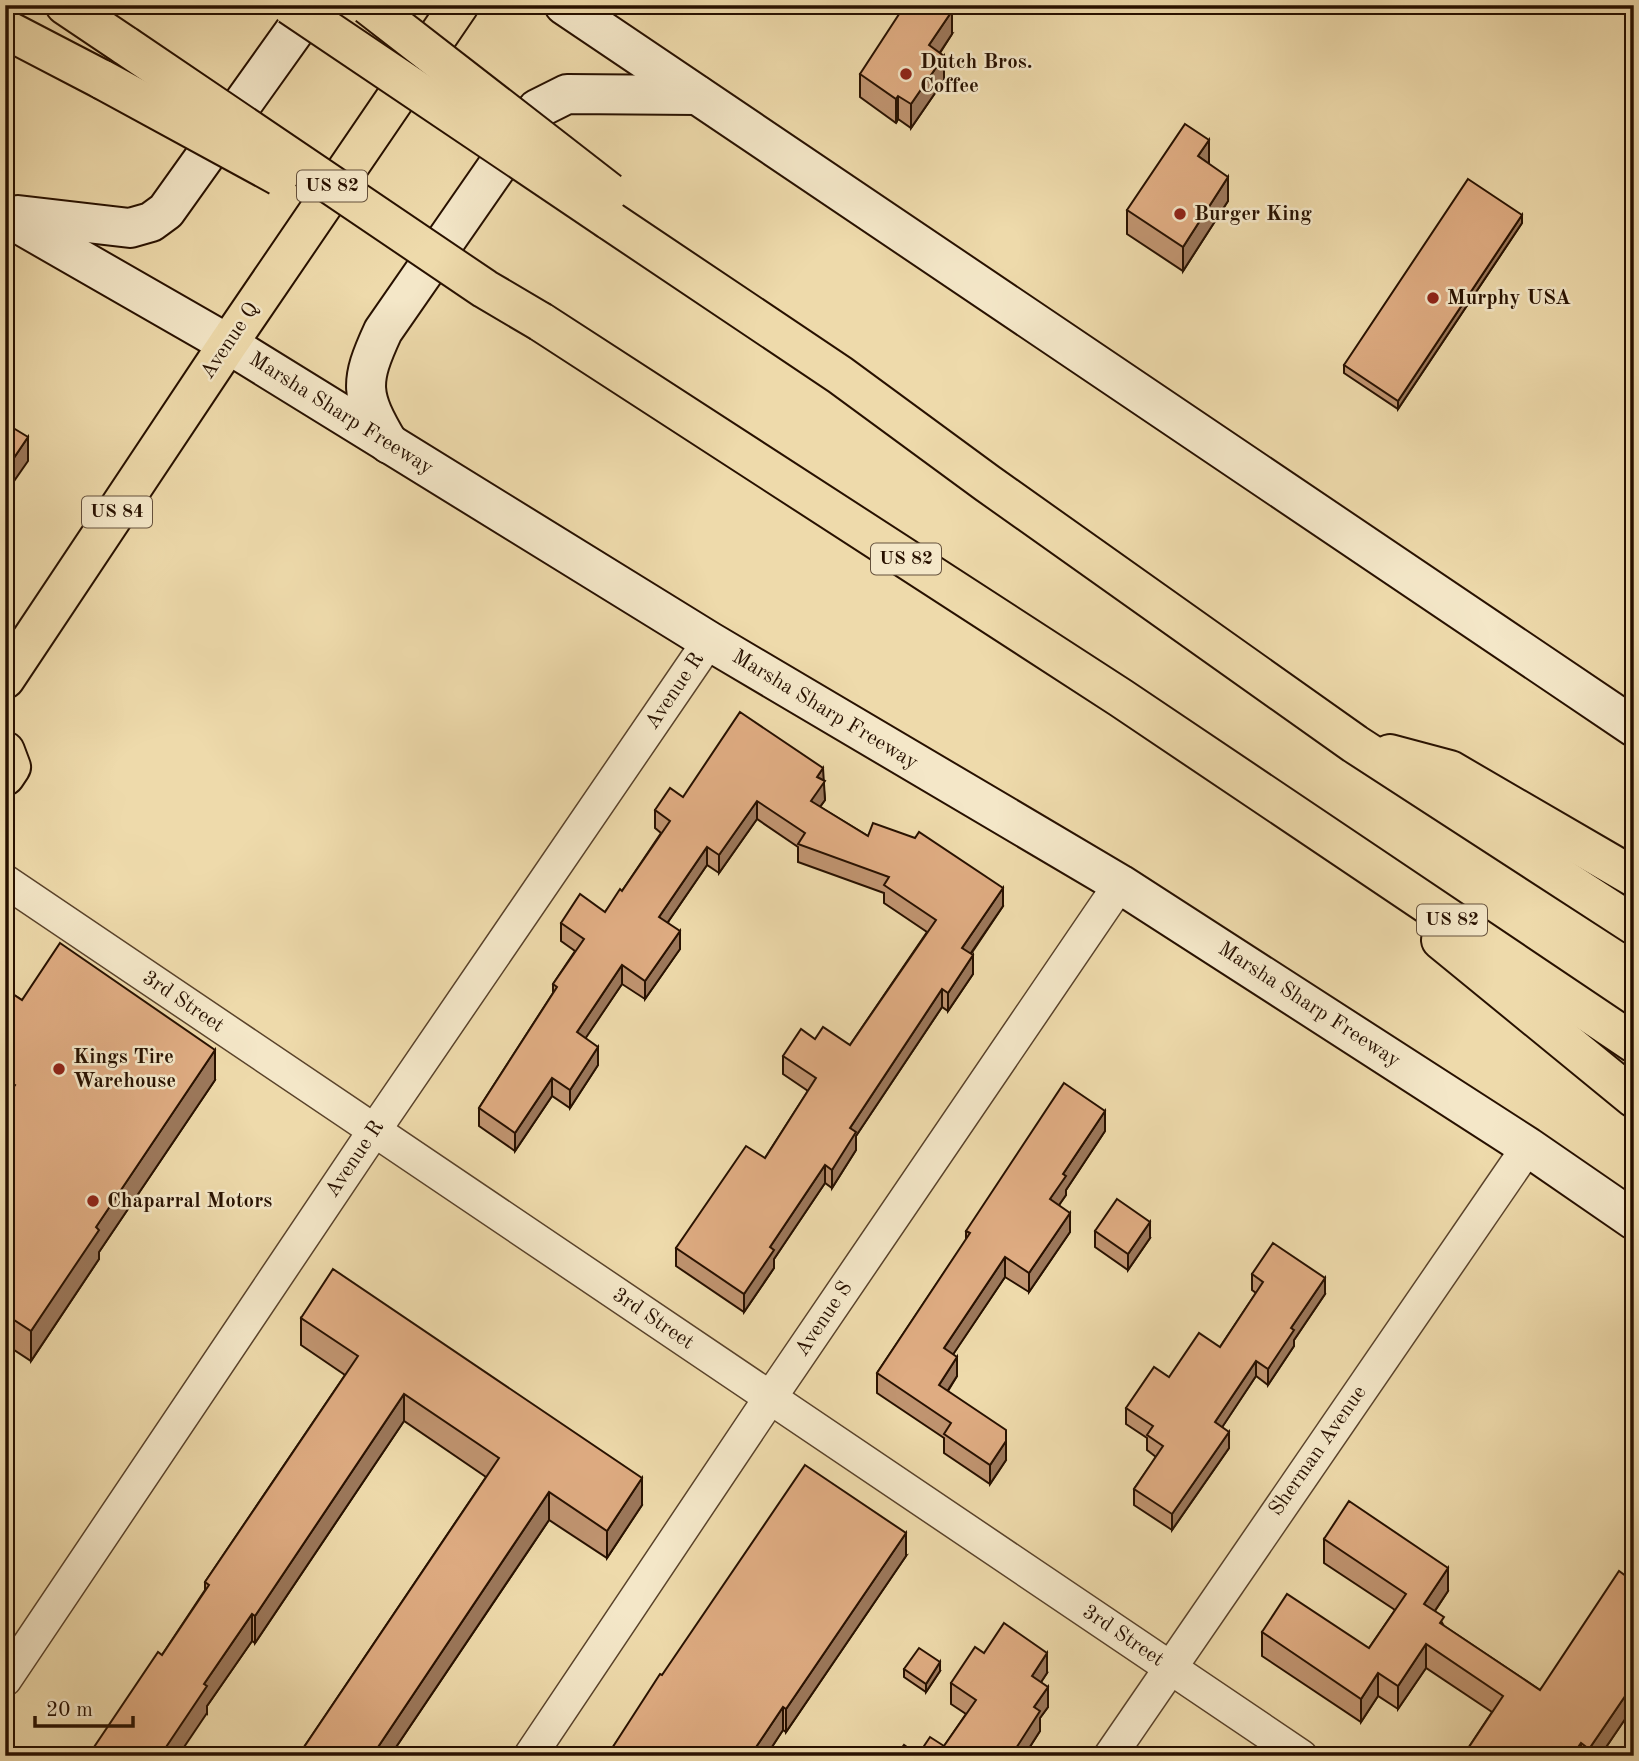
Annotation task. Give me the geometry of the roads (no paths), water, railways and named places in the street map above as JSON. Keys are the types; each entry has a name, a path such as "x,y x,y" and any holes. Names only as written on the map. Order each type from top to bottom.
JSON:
{"highway":[{"name":"US 82","path":"65,5 485,289 541,322 1121,698 1634,1043"},
{"path":"290,5 616,211"},
{"path":"368,5 616,211 986,483 1355,744 1634,925"},
{"name":"Avenue Q","path":"5,680 228,344 459,5"},
{"path":"5,29 103,79 485,289"},
{"path":"1355,744 1450,770 1634,877"},
{"path":"5,751 10,767 5,776"},
{"path":"1269,798 1634,1098"}],"main road":[{"path":"5,215 130,228 150,222 166,211 313,5"},
{"path":"564,5 1634,727"},
{"path":"389,444 370,413 364,387 371,356 383,331 537,109 567,94 697,95"},
{"name":"Marsha Sharp Freeway","path":"5,215 228,344 709,641 1120,884 1528,1147 1634,1220"}],"street":[{"name":"Avenue R","path":"5,1680 374,1131 709,641"},
{"name":"3rd Street","path":"5,881 1301,1756"},
{"name":"Avenue S","path":"530,1756 1120,884"},
{"name":"Sherman Avenue","path":"1110,1756 1528,1147"}],"place":[{"name":"Dutch Bros. Coffee","path":"906,74"},
{"name":"Burger King","path":"1180,214"},
{"name":"Murphy USA","path":"1433,298"},
{"name":"Kings Tire Warehouse","path":"59,1069"},
{"name":"Chaparral Motors","path":"93,1201"}]}
